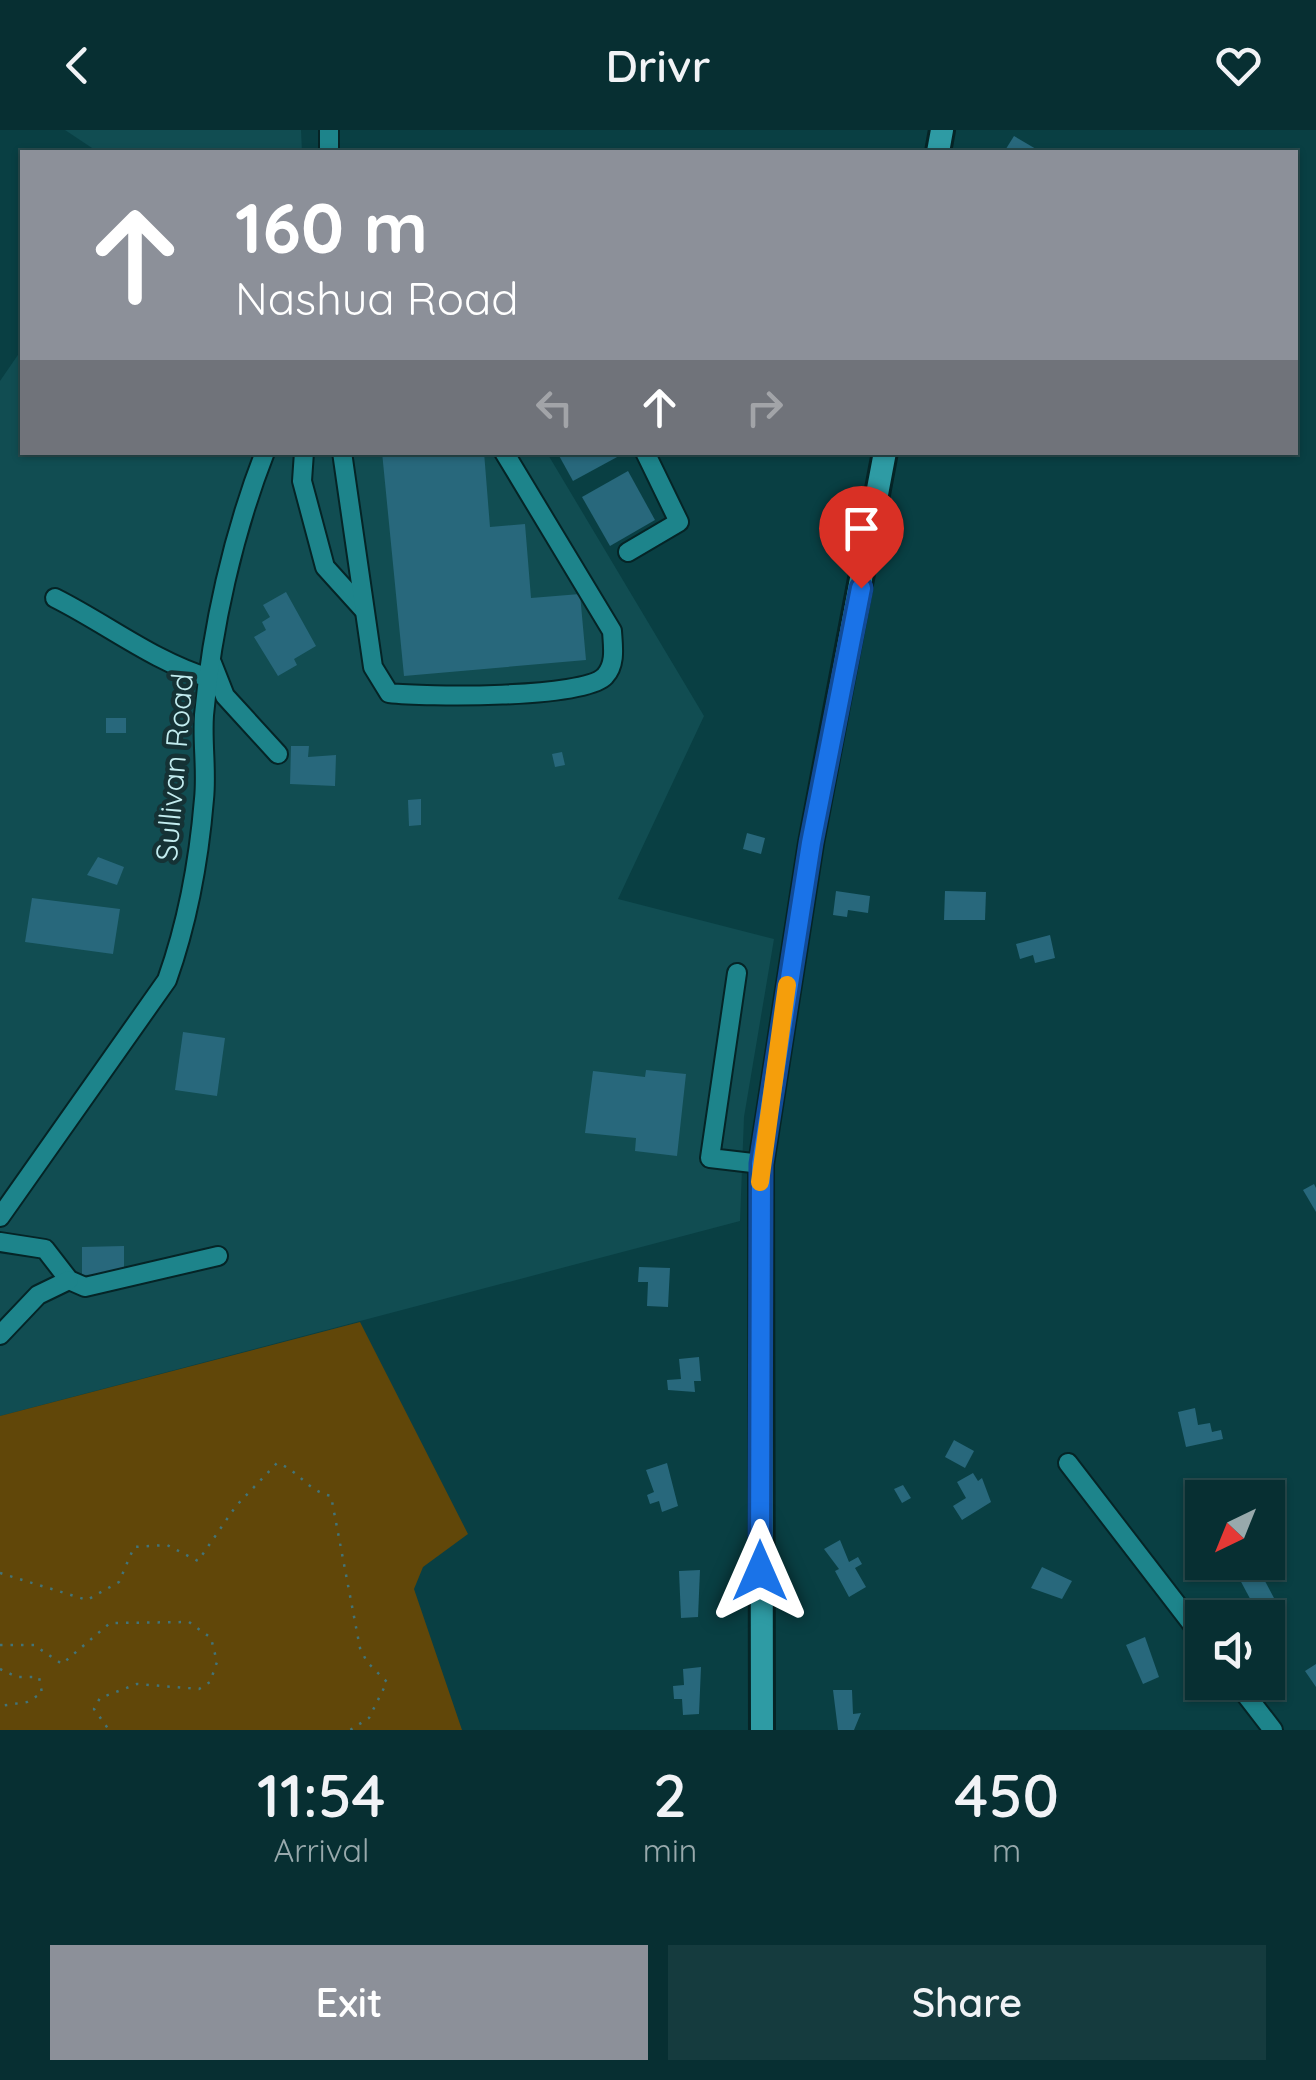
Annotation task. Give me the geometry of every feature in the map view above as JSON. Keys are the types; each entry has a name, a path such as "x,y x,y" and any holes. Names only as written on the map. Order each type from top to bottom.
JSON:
{"main road":[{"path":"762,1730 761,1164 808,860 884,455"}],"street":[{"name":"Sullivan Road","path":"0,1217 167,980 178,948 204,798 204,717 221,606 264,455"},
{"path":"304,455 302,480 325,567 364,611"},
{"path":"342,455 373,668 390,692 418,696 578,690 604,678 614,660 612,632 506,455"},
{"path":"628,552 679,522 646,455"},
{"path":"55,598 114,627 172,666 210,669 225,696 278,754"},
{"path":"737,973 710,1158 761,1164"},
{"path":"0,1242 45,1249 69,1280 85,1287 218,1256"},
{"path":"0,1335 38,1295 69,1280"},
{"path":"1068,1463 1185,1615"},
{"path":"1250,1700 1273,1730"}],"path":[{"path":"0,1573 87,1600 119,1582 134,1547 167,1545 198,1562 236,1506 277,1463 285,1466 306,1486 332,1496 360,1648 367,1662 387,1682 369,1718 350,1730"},
{"path":"0,1645 34,1645 62,1664 110,1622 189,1622 211,1638 218,1662 210,1682 199,1689 137,1684 100,1698 94,1709 110,1730"},
{"path":"0,1669 17,1676 39,1677 42,1692 27,1702 0,1706"}],"shaded area":[{"path":"65,130 301,130 302,150 95,150"},
{"path":"20,352 20,455 548,455 704,716 618,899 774,939 744,1117 740,1221 0,1416 0,381"},
{"path":"360,1322 468,1534 423,1567 414,1589 462,1730 0,1730 0,1416"}],"building":[{"path":"1014,136 1036,149 1035,150 1005,150"},
{"path":"382,455 484,455 490,527 525,524 531,598 580,594 586,660 404,676"},
{"path":"559,455 618,455 619,456 573,481"},
{"path":"628,471 655,520 610,546 582,497"},
{"path":"286,592 316,646 294,659 297,665 278,676 254,637 266,630 262,622 270,617 263,605"},
{"path":"106,718 126,718 126,733 106,733"},
{"path":"291,746 309,746 308,757 336,755 335,786 290,784"},
{"path":"562,752 565,765 555,767 552,754"},
{"path":"421,799 421,825 409,826 408,800"},
{"path":"747,833 765,838 761,854 743,849"},
{"path":"98,857 124,867 117,885 87,875"},
{"path":"836,891 870,896 868,913 848,910 847,917 833,915"},
{"path":"945,891 986,892 985,920 944,920"},
{"path":"32,898 120,909 113,954 25,942"},
{"path":"1050,935 1055,958 1035,963 1033,955 1020,959 1016,944"},
{"path":"183,1032 225,1038 217,1096 175,1090"},
{"path":"646,1070 686,1074 677,1156 635,1151 636,1138 585,1133 593,1071 645,1077"},
{"path":"1314,1184 1316,1188 1316,1212 1303,1190"},
{"path":"124,1246 124,1274 82,1275 82,1247"},
{"path":"639,1267 670,1268 668,1307 647,1306 648,1282 638,1282"},
{"path":"699,1357 701,1381 694,1381 695,1392 668,1390 667,1380 681,1379 679,1359"},
{"path":"1195,1408 1198,1425 1210,1423 1212,1432 1221,1430 1223,1439 1186,1447 1178,1412"},
{"path":"954,1440 974,1451 965,1468 945,1457"},
{"path":"667,1463 678,1506 662,1512 659,1501 650,1504 647,1495 654,1492 646,1470"},
{"path":"973,1473 978,1481 982,1478 991,1502 962,1520 953,1506 966,1498 957,1482"},
{"path":"903,1485 911,1498 902,1503 894,1489"},
{"path":"840,1540 849,1562 858,1557 862,1564 855,1568 866,1587 849,1597 835,1571 839,1569 824,1549"},
{"path":"1042,1567 1072,1581 1062,1599 1031,1588"},
{"path":"700,1570 698,1617 681,1618 679,1571"},
{"path":"1240,1580 1264,1580 1274,1598 1251,1600"},
{"path":"1145,1637 1159,1677 1143,1684 1126,1645"},
{"path":"1316,1664 1316,1687 1305,1671"},
{"path":"701,1667 699,1714 683,1715 682,1699 674,1699 673,1686 684,1685 683,1669"},
{"path":"833,1690 852,1690 853,1714 861,1713 854,1730 838,1730"}],"slow traffic":[{"path":"760,1182 787,985"}],"route":[{"path":"760,1571 761,1164 811,843 861,588"}]}
